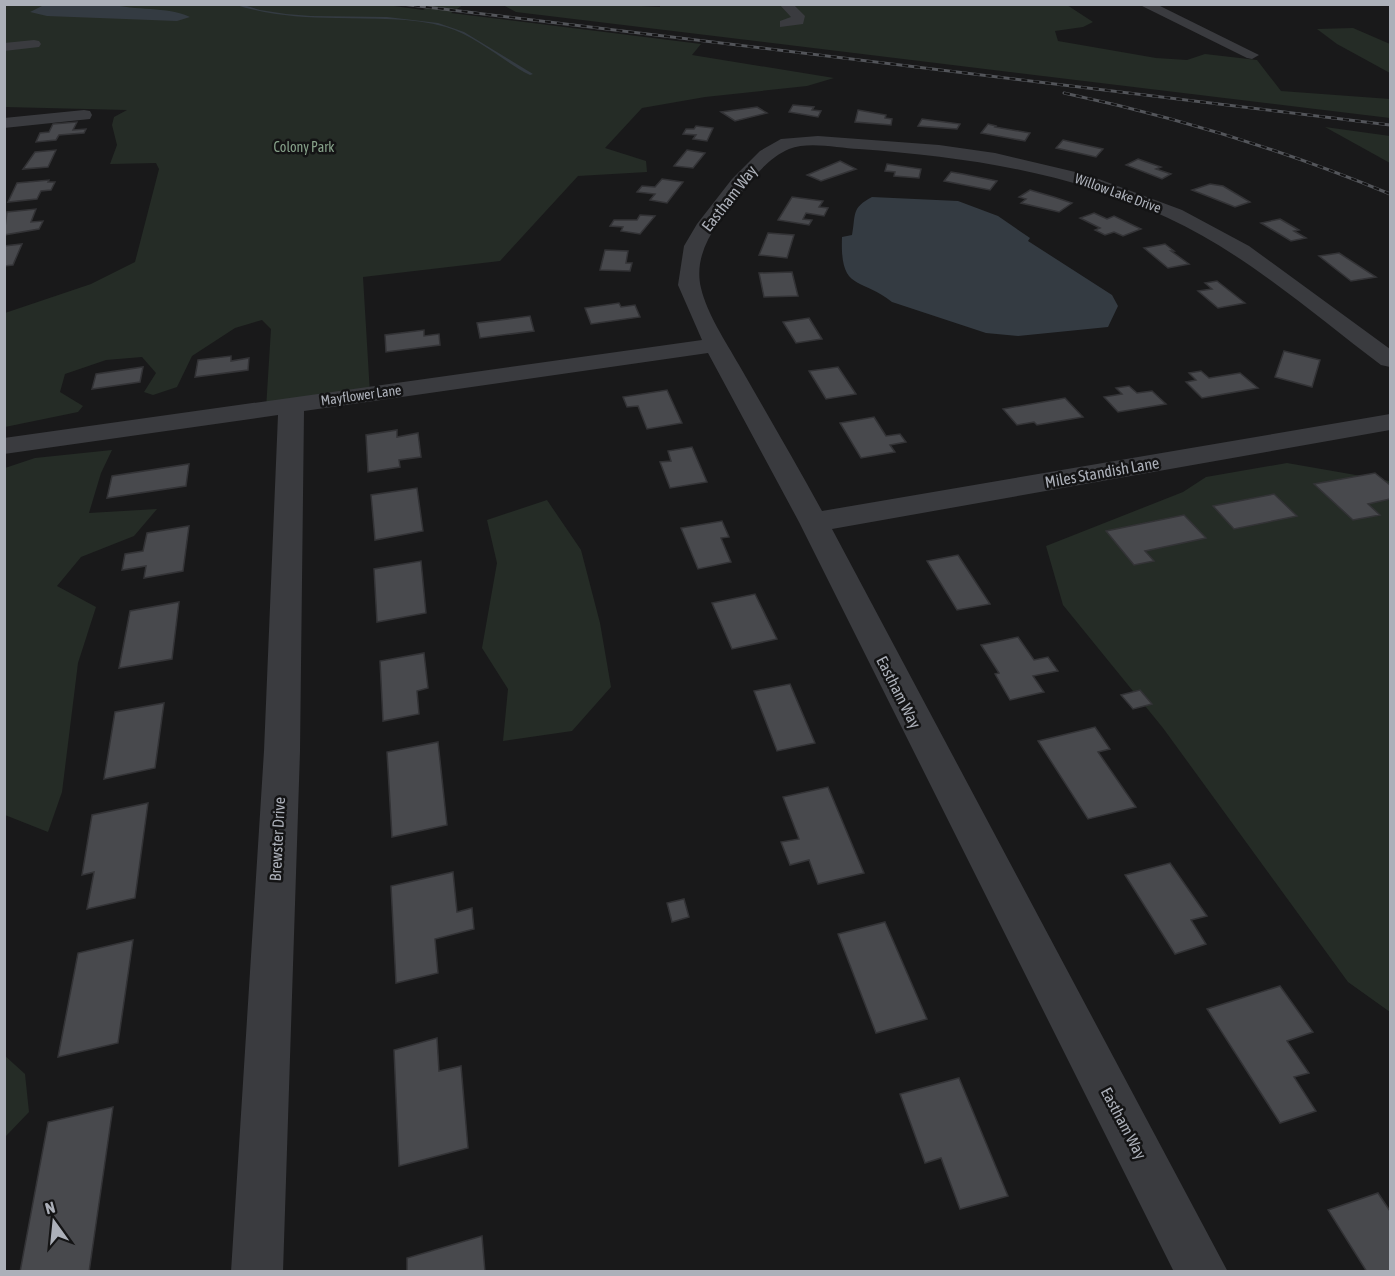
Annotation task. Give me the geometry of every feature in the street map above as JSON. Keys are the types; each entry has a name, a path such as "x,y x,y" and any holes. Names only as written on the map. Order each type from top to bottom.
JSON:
{"street":[{"path":"785,4 798,16 798,21 785,24"},
{"path":"1144,4 1252,55"},
{"path":"4,47 34,44"},
{"path":"4,123 84,115"},
{"name":"Eastham Way","path":"802,141 777,147 755,164 704,228 694,246 689,285 717,345 814,522 1202,1272"},
{"name":"Willow Lake Drive","path":"802,141 885,144 995,158 1074,177 1125,194 1175,214 1242,250 1390,360"},
{"name":"Mayflower Lane","path":"4,446 717,345"},
{"name":"Brewster Drive","path":"257,1272 282,751 291,405"},
{"name":"Miles Standish Lane","path":"814,522 1390,422"}],"green space":[{"name":"Colony Park","path":"5,4 380,4 423,10 433,5 463,5 451,13 701,44 692,55 834,78 807,86 705,97 642,108 605,148 646,161 647,172 578,176 500,261 363,277 370,394 266,409 271,329 262,320 235,328 192,356 177,387 153,395 144,392 156,373 142,357 106,360 65,374 60,392 83,406 78,412 5,427 5,313 91,284 135,262 159,169 156,163 110,164 117,145 112,125 114,117 127,110 5,107"},
{"path":"604,4 660,7 660,4 1067,5 1093,22 1083,27 1055,31 1058,41 1156,58 1187,60 1205,54 1257,60 1281,91 1390,99 1390,118 516,12 503,5"},
{"path":"1353,28 1390,44 1390,73 1337,44 1317,29"},
{"path":"1325,127 1390,136 1390,163"},
{"path":"112,450 101,473 89,513 157,509 134,536 81,557 57,586 96,607 78,663 62,792 48,832 5,815 5,468 35,458"},
{"path":"1287,463 1390,481 1390,1012 1348,982 1163,728 1063,605 1046,546 1183,492 1206,477"},
{"path":"547,500 581,550 600,623 611,687 572,731 503,741 508,689 482,648 497,563 487,520"},
{"path":"4,1055 25,1074 29,1112 5,1137"}],"shaded area":[{"path":"110,4 171,11 190,17 177,21 47,16 30,12 44,5"},
{"path":"872,197 958,201 998,216 1030,238 1028,241 1112,295 1118,306 1108,327 1018,336 986,333 892,302 854,280 844,267 842,237 852,235 857,208"}],"building":[{"path":"793,105 814,107 812,110 821,111 818,117 789,112"},
{"path":"757,107 767,113 735,121 721,112"},
{"path":"858,110 886,115 885,118 892,119 891,125 855,122"},
{"path":"922,119 960,124 957,129 918,126"},
{"path":"77,122 73,130 86,129 84,133 59,135 56,140 36,142 40,133 49,132 53,124"},
{"path":"988,124 1030,133 1025,141 981,133"},
{"path":"696,126 713,128 707,141 693,139 696,135 683,134 686,129 694,129"},
{"path":"1063,140 1103,149 1096,157 1056,148"},
{"path":"56,150 48,167 23,169 35,152"},
{"path":"687,150 705,153 693,168 674,166"},
{"path":"1138,159 1161,167 1156,169 1171,174 1162,179 1126,165"},
{"path":"840,161 856,169 821,181 807,175"},
{"path":"887,164 921,169 919,178 894,176 895,172 885,171"},
{"path":"951,172 997,181 990,190 944,181"},
{"path":"662,179 683,182 667,203 650,200 655,194 637,192 642,186 655,187"},
{"path":"49,180 48,182 55,182 51,190 41,191 37,199 8,202 17,183"},
{"path":"1210,184 1223,186 1250,202 1235,207 1192,190"},
{"path":"1030,190 1072,203 1059,212 1021,203 1026,199 1019,197"},
{"path":"792,197 823,201 819,207 828,208 824,216 806,213 803,219 812,220 809,225 778,220"},
{"path":"36,209 31,222 43,221 39,229 4,235 7,212"},
{"path":"1094,213 1107,219 1114,216 1141,229 1123,236 1114,232 1105,235 1095,230 1100,228 1080,218"},
{"path":"640,215 655,216 640,234 621,231 623,227 610,226 614,220 637,220"},
{"path":"1280,219 1299,230 1294,231 1306,238 1291,241 1261,223"},
{"path":"768,233 794,235 787,258 759,255"},
{"path":"22,244 13,265 4,266 4,246"},
{"path":"1165,244 1189,264 1168,268 1144,248"},
{"path":"605,250 628,251 626,263 632,263 630,271 600,270"},
{"path":"1339,253 1376,277 1351,281 1319,256"},
{"path":"792,272 798,296 764,297 759,273"},
{"path":"1217,281 1245,303 1218,308 1198,291 1212,289 1205,283"},
{"path":"619,303 621,307 635,305 640,317 591,324 585,308"},
{"path":"530,316 534,331 480,338 477,323"},
{"path":"809,318 822,339 796,343 783,322"},
{"path":"424,330 424,336 439,334 440,345 386,352 385,335"},
{"path":"1284,351 1320,360 1312,387 1275,377"},
{"path":"231,356 231,361 249,358 248,370 195,377 198,360"},
{"path":"143,367 140,382 92,389 96,374"},
{"path":"838,367 856,394 826,399 809,371"},
{"path":"1201,371 1209,378 1240,373 1258,388 1202,398 1186,382 1196,380 1189,373"},
{"path":"1129,386 1137,393 1152,391 1166,404 1118,412 1104,397 1122,394 1116,388"},
{"path":"667,390 682,423 647,429 638,406 627,407 623,397"},
{"path":"1065,398 1083,417 1037,425 1034,422 1017,425 1003,409"},
{"path":"874,417 886,436 900,434 906,442 890,445 895,452 861,458 840,423"},
{"path":"397,430 397,437 418,433 421,457 399,460 400,467 368,472 366,435"},
{"path":"692,447 707,482 670,488 660,462 671,461 668,451"},
{"path":"189,464 186,486 107,498 112,476"},
{"path":"1375,473 1390,485 1390,499 1368,504 1380,515 1353,520 1314,484"},
{"path":"417,488 423,531 375,540 371,495"},
{"path":"1274,494 1297,516 1234,529 1213,506"},
{"path":"1184,515 1206,538 1145,551 1154,561 1134,565 1106,531"},
{"path":"722,521 729,537 721,538 731,562 698,569 681,528"},
{"path":"189,526 183,571 144,578 146,566 122,570 125,554 143,551 147,533"},
{"path":"958,555 990,604 957,610 927,561"},
{"path":"421,561 426,613 377,622 374,569"},
{"path":"755,594 777,639 732,649 712,603"},
{"path":"179,602 172,659 119,668 130,611"},
{"path":"1018,637 1034,660 1048,657 1058,671 1033,676 1044,692 1010,700 995,674 999,673 981,645"},
{"path":"424,653 428,688 417,691 419,714 383,721 380,661"},
{"path":"790,684 815,743 777,751 754,691"},
{"path":"1140,690 1152,704 1133,709 1121,695"},
{"path":"164,703 155,768 104,779 115,712"},
{"path":"1095,727 1110,749 1098,752 1136,807 1088,819 1038,741"},
{"path":"438,742 447,825 392,837 387,752"},
{"path":"828,787 864,873 818,884 809,860 790,865 781,842 799,839 783,797"},
{"path":"148,803 135,898 87,909 94,872 82,875 92,815"},
{"path":"1170,863 1207,916 1191,920 1206,944 1175,954 1125,875"},
{"path":"453,872 457,912 472,908 474,929 435,939 438,973 396,983 391,886"},
{"path":"684,899 689,917 672,922 667,903"},
{"path":"885,922 927,1019 876,1033 838,934"},
{"path":"133,940 118,1043 58,1057 78,953"},
{"path":"1280,986 1313,1032 1287,1041 1309,1073 1294,1077 1316,1111 1280,1123 1207,1009"},
{"path":"437,1038 439,1071 461,1066 468,1148 399,1166 394,1050"},
{"path":"959,1078 1008,1196 960,1209 941,1158 925,1163 900,1094"},
{"path":"113,1107 89,1272 20,1272 48,1122"},
{"path":"1378,1193 1390,1211 1390,1272 1367,1272 1328,1210"},
{"path":"482,1236 485,1272 407,1272 407,1258"}],"waterway":[{"path":"234,4 286,15 387,18 451,27 531,74"}],"railway":[{"path":"402,4 1390,125"},
{"path":"1064,93 1106,102 1229,136 1310,163 1390,194"}]}
